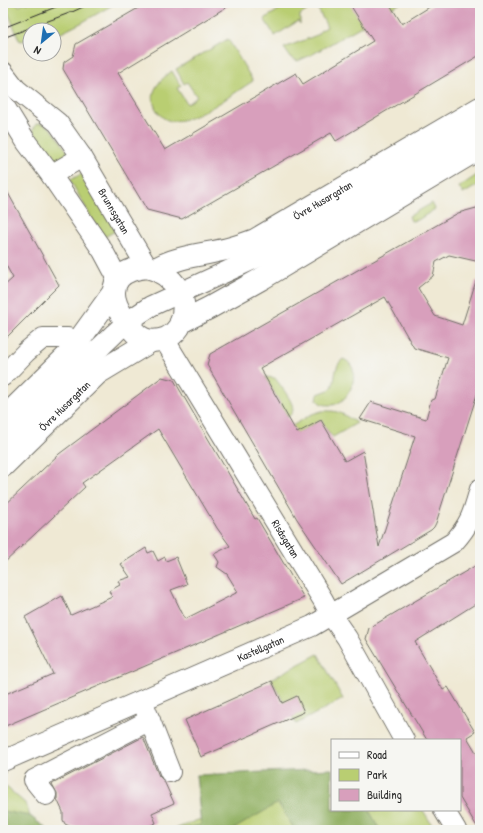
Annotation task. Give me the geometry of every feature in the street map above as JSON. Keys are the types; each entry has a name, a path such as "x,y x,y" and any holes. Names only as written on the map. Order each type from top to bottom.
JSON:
{"main road":[{"name":"Övre Husargatan","path":"3,419 69,354 128,271 151,268 168,262 232,248 255,240 480,108"},
{"name":"Övre Husargatan","path":"3,466 98,373 158,340 176,332 181,322 261,279 480,148"},
{"path":"151,268 167,276 180,292 184,308 181,322"},
{"path":"116,286 119,308 131,329 145,340 158,340"}],"street":[{"name":"Brunnsgatan","path":"3,72 16,89 58,124 82,157 151,268"},
{"name":"Brunnsgatan","path":"49,117 30,110 5,107 11,132 28,143 103,251 116,286"},
{"path":"3,441 127,322 151,306 265,254 480,128"},
{"path":"51,175 82,157"},
{"path":"3,376 42,338 68,338 79,342"},
{"name":"Risåsgatan","path":"158,340 324,600 331,615 347,638 403,739"},
{"name":"Kastellgatan","path":"3,761 312,626 454,542 475,521 480,489"},
{"path":"142,700 170,772"},
{"path":"46,795 34,780 150,720"},
{"path":"445,811 456,830"}],"green space":[{"path":"3,3 17,3 19,6 25,3 116,3 62,32 62,22 22,22 22,41 19,40 8,12 3,14"},
{"path":"290,3 401,3 313,54 298,61 291,58 284,48 317,35 320,31 327,27 316,5 300,15 300,24 298,21 275,36 264,19"},
{"path":"228,39 253,81 221,102 194,116 173,121 160,115 153,102 153,97 155,89 162,80 172,71 181,86 177,88 187,104 197,97 187,82 184,84 176,69"},
{"path":"36,124 45,124 52,130 68,152 67,155 58,160 52,157 44,148 33,130"},
{"path":"83,173 117,230 103,238 70,180"},
{"path":"480,173 480,184 463,194 459,187"},
{"path":"432,203 435,209 418,220 411,221 409,216"},
{"path":"343,359 349,363 353,369 354,376 349,391 345,398 339,403 332,405 322,404 317,400 318,394 331,389 336,369"},
{"path":"265,377 275,378 289,398 293,409 292,413 288,417"},
{"path":"322,411 337,412 357,423 333,437 321,420 297,433 292,426 312,414"},
{"path":"318,654 343,699 296,724 271,679"},
{"path":"331,769 331,811 370,811 380,830 295,830 278,803 232,830 172,830 201,825 196,775"},
{"path":"3,784 26,804 30,816 48,830 3,830"},
{"path":"290,794 331,810 331,811 424,811 435,830 172,830 198,820"},
{"path":"3,811 30,816 48,830 3,830"}],"building":[{"path":"147,3 233,3 118,73 165,150 296,73 303,84 373,41 349,3 389,3 402,24 436,3 480,3 480,55 336,141 331,133 182,219 147,210 63,69 64,62 73,56 76,44"},
{"path":"3,184 59,285 3,341 3,287 13,278 3,260"},
{"path":"480,207 480,262 449,255 436,262 433,276 418,288 435,316 462,325 476,281 480,281 480,385 434,527 341,584 297,519 207,365 210,354 458,213","holes":["385,297 414,348 448,358 435,399 431,400 426,419 371,402 360,419 415,436 379,547 363,451 345,461 321,420 297,433 260,368"]},
{"path":"162,377 174,380 255,519 257,518 304,598 3,727 3,695 53,674 25,617 62,596 71,615 112,597 109,591 120,585 118,581 130,577 121,564 146,548 148,553 153,551 158,561 165,557 166,561 176,557 187,584 171,590 185,619 238,592 227,574 217,567 219,562 214,554 230,546 217,528 158,429 82,483 85,487 3,564 3,507 59,454"},
{"path":"480,563 480,601 415,642 443,690 448,687 475,732 467,737 480,759 480,830 461,800 461,739 426,739 366,639 369,628"},
{"path":"272,681 282,703 297,696 304,712 201,757 185,720"},
{"path":"143,737 159,776 164,781 174,803 152,813 156,823 140,830 86,830 84,826 71,827 65,824 63,820 63,812 57,799 57,793 52,784"}],"tram line":[{"path":"3,28 66,3"},
{"path":"3,38 92,3"}]}
